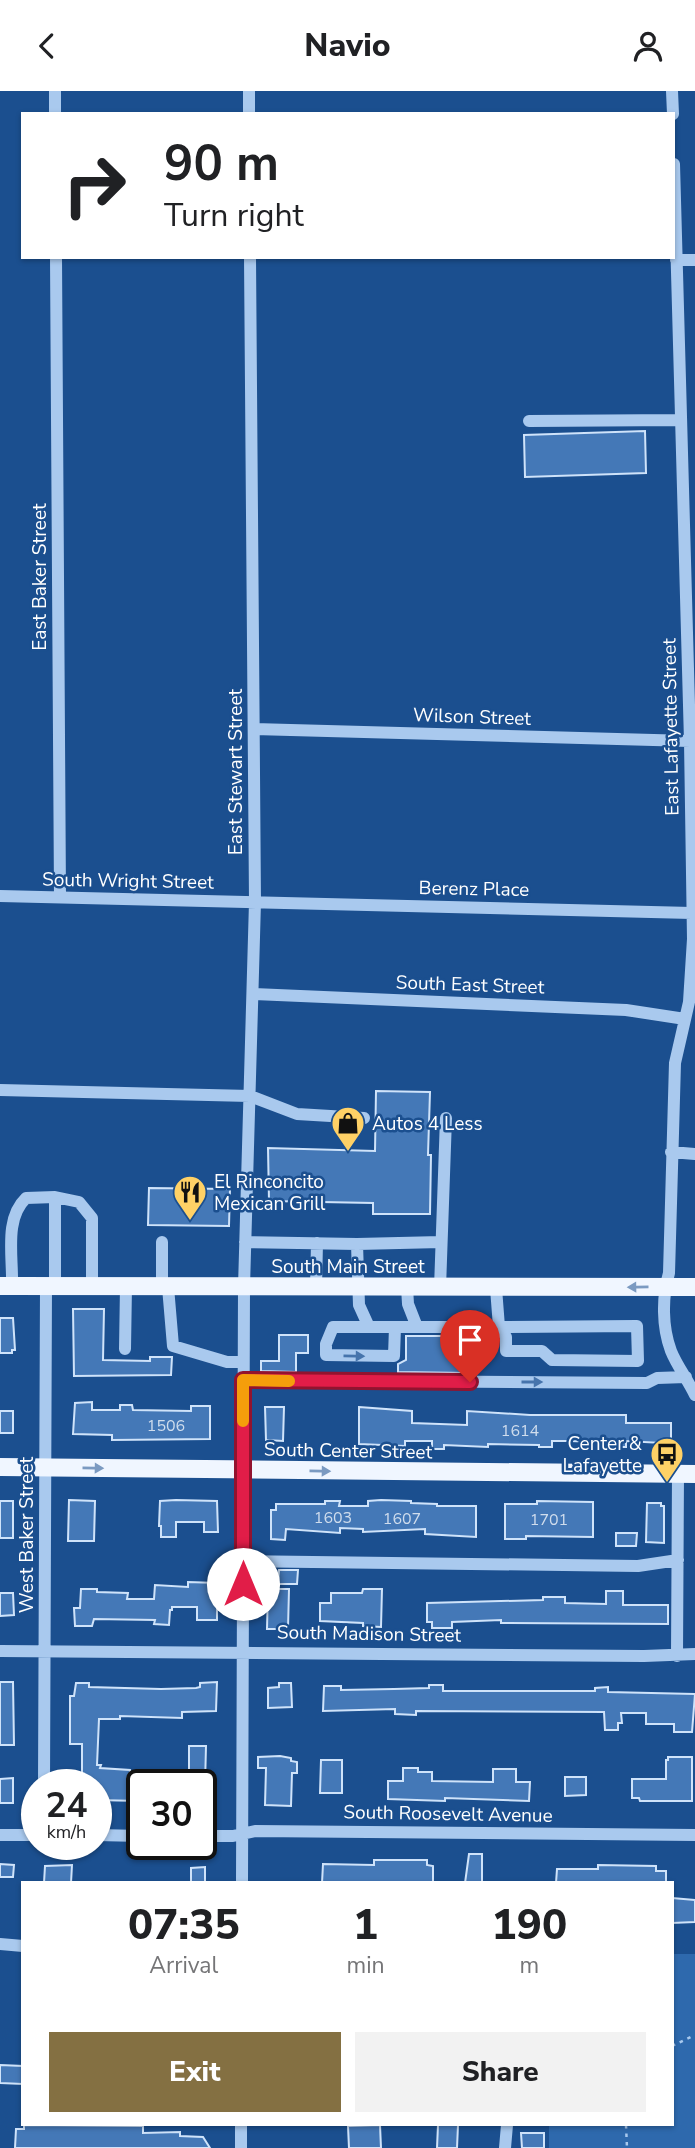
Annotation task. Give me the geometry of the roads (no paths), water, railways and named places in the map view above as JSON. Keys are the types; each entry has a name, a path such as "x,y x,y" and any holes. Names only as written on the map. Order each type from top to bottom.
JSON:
{"main road":[{"name":"South Main Street","path":"6,1286 695,1287"},
{"name":"South Center Street","path":"0,1467 687,1474"}],"street":[{"path":"55,91 55,112"},
{"path":"249,91 249,112"},
{"path":"672,91 673,112"},
{"name":"East Lafayette Street","path":"675,212 693,830 693,920 692,1007 685,1019 675,1063 669,1273 665,1287 666,1329 672,1352 695,1395"},
{"name":"East Baker Street","path":"56,259 60,897"},
{"name":"East Stewart Street","path":"242,1881 243,1362 255,902 250,259"},
{"path":"676,260 695,260"},
{"path":"680,390 695,390"},
{"path":"529,421 680,420"},
{"name":"Wilson Street","path":"254,729 690,741"},
{"name":"South Wright Street","path":"0,896 255,902"},
{"name":"Berenz Place","path":"255,902 693,920"},
{"name":"South East Street","path":"253,994 626,1010 685,1019"},
{"path":"0,1090 250,1096 297,1114 364,1118"},
{"path":"440,1288 446,1118"},
{"path":"671,1152 695,1154"},
{"path":"6,1286 12,1221 16,1207 26,1198 55,1197 79,1202 92,1218 92,1286"},
{"name":"West Baker Street","path":"44,1769 45,1467 55,1197"},
{"path":"162,1241 173,1346 227,1362 243,1362"},
{"path":"245,1242 442,1242"},
{"path":"316,1287 317,1243"},
{"path":"357,1244 359,1305 369,1327"},
{"path":"125,1349 126,1286"},
{"path":"407,1287 408,1304 417,1327"},
{"path":"496,1287 499,1327 506,1337 506,1351 542,1351 552,1360 638,1361 657,1378"},
{"path":"395,1327 394,1356 326,1355 326,1344 333,1327 637,1326 638,1361"},
{"path":"243,1380 647,1383 657,1378 686,1377"},
{"path":"677,1656 678,1560 687,1474"},
{"path":"243,1561 638,1566 678,1560"},
{"name":"South Madison Street","path":"0,1651 695,1654"},
{"name":"South Roosevelt Avenue","path":"217,1836 296,1831 695,1835"},
{"path":"0,1835 21,1835"},
{"path":"0,1944 21,1946"},
{"path":"241,2126 241,2148"},
{"path":"505,2148 506,2126"}],"place":[{"name":"Autos 4 Less","path":"348,1153"},
{"name":"El Rinconcito Mexican Grill","path":"190,1222"},
{"name":"Center & Lafayette","path":"667,1484"}]}
